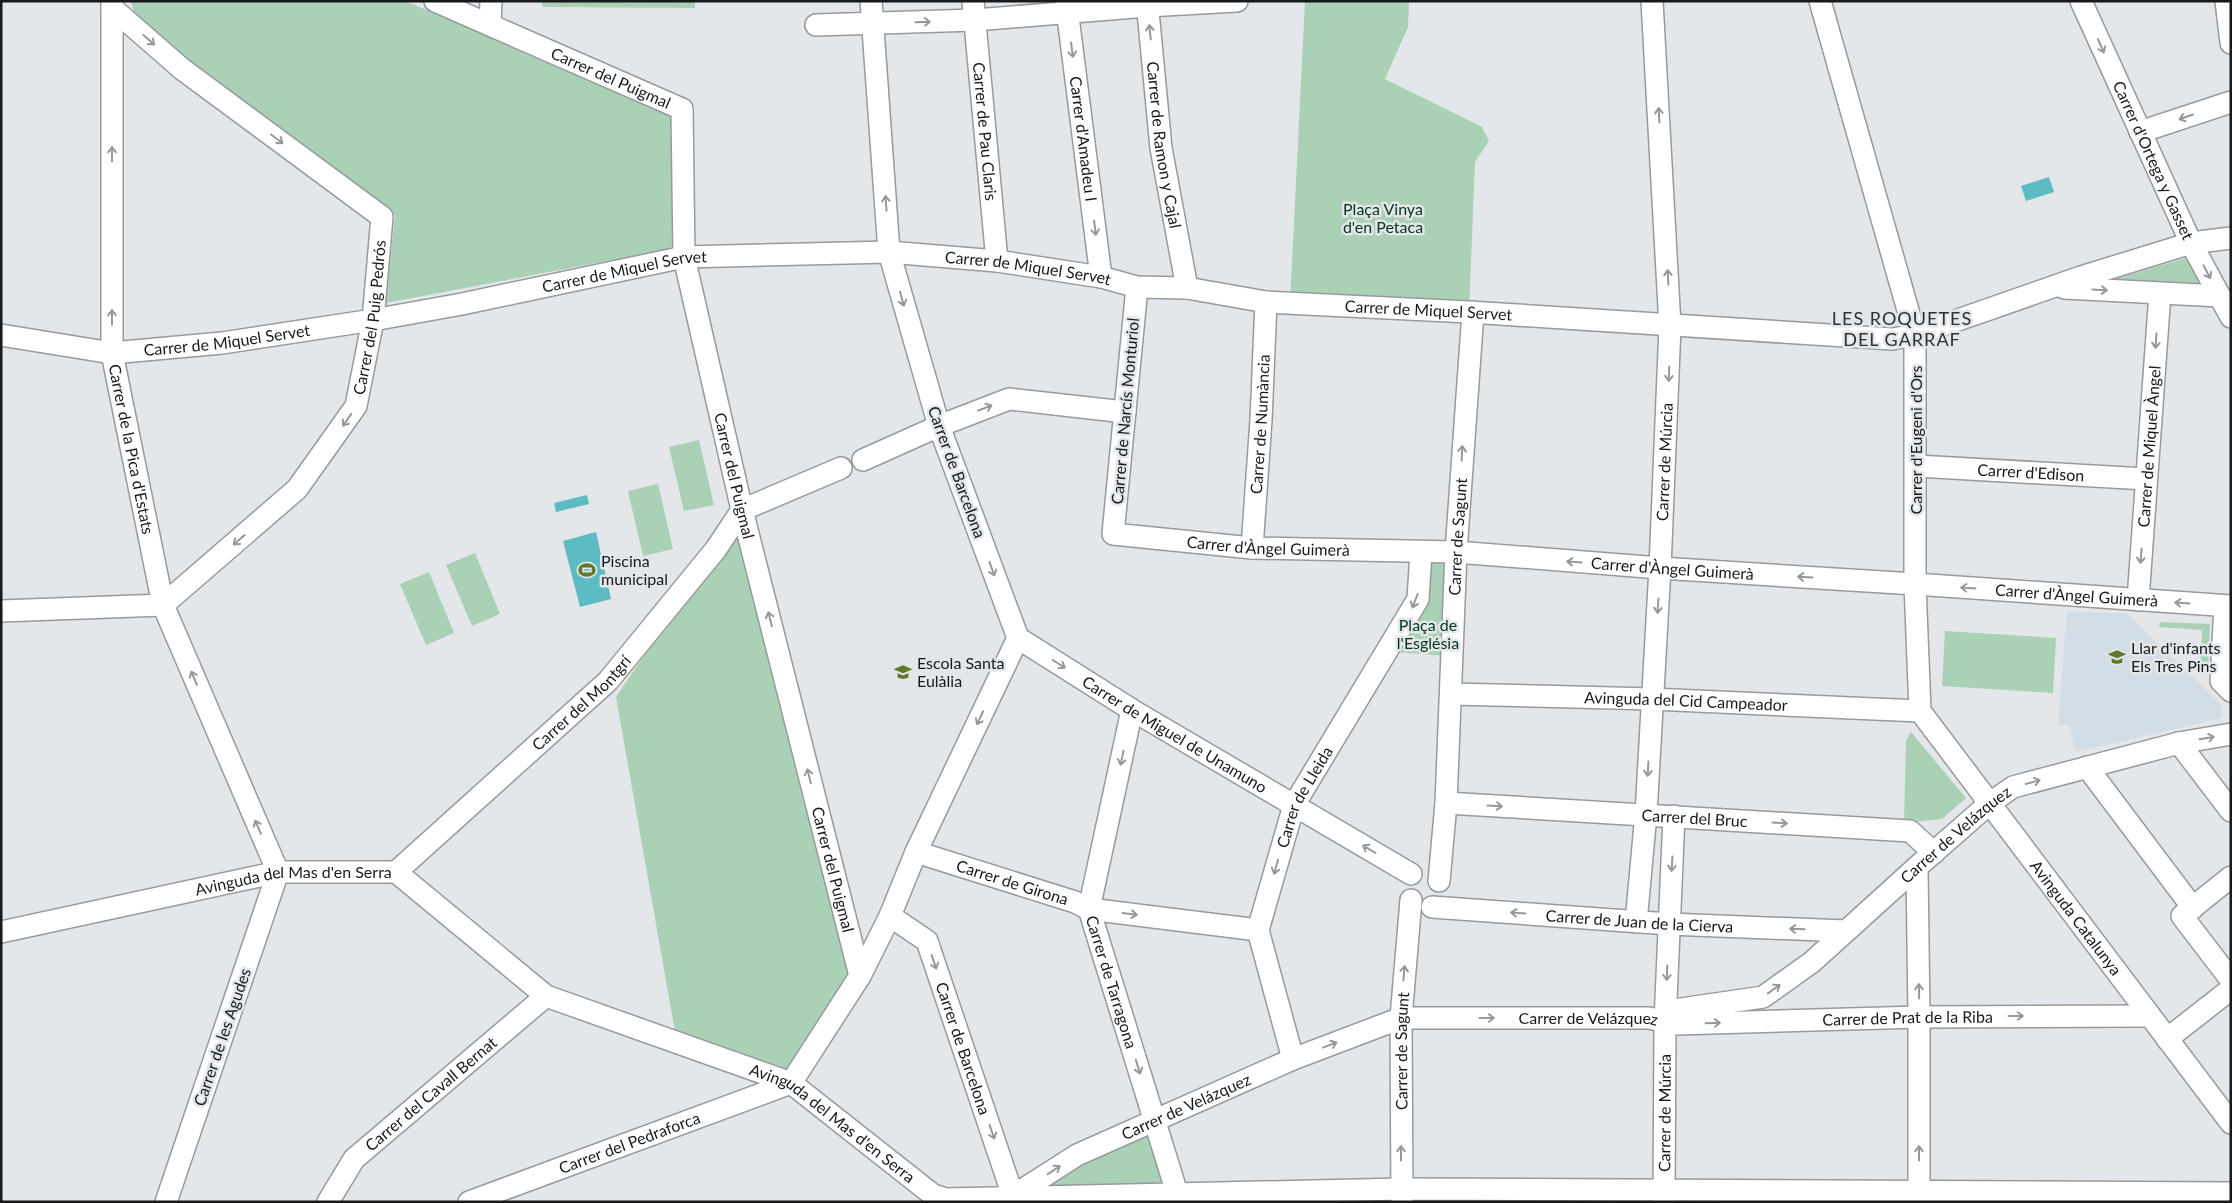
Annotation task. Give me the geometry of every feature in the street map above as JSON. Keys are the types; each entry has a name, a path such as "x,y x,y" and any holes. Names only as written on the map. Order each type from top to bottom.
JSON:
{"street":[{"name":"Carrer del Puigmal","path":"435,1 682,109 684,257 742,510 860,976"},
{"path":"490,25 491,1"},
{"name":"Carrer de Barcelona","path":"871,1 889,252 939,426 1018,638"},
{"path":"816,25 874,23 974,11 1237,1"},
{"name":"Carrer de Múrcia","path":"1636,922 1646,814 1660,568 1670,326 1652,1"},
{"name":"Carrer d'Eugeni d'Ors","path":"1820,1 1915,335 1915,584 1920,711"},
{"name":"Carrer d'Ortega y Gasset","path":"2081,1 2191,243 2231,317"},
{"path":"2226,1 2231,43"},
{"name":"Carrer del Puig Pedrós","path":"112,4 182,69 382,217 373,320 356,406 297,489 163,605"},
{"name":"Carrer de la Pica d'Estats","path":"112,4 112,353 163,605 278,872"},
{"name":"Carrer de Ramon y Cajal","path":"1147,4 1161,148 1187,288"},
{"name":"Carrer d'Amadeu I","path":"1067,7 1101,277"},
{"name":"Carrer de Pau Claris","path":"974,11 997,261"},
{"path":"2140,132 2231,102"},
{"name":"Carrer de Miquel Servet","path":"1,335 112,353 222,343 373,320 533,290 684,257 889,252 997,261 1101,277 1137,288 1187,288 1266,302 1473,312 1892,339 1915,335 2051,287 2191,243 2231,238"},
{"name":"Carrer de Miquel Servet","path":"2051,287 2220,296"},
{"name":"Carrer de Narcís Monturiol","path":"1113,534 1137,288"},
{"name":"Carrer de Miquel Àngel","path":"2138,600 2160,293"},
{"name":"Carrer de Numància","path":"1252,548 1262,420 1266,302"},
{"name":"Carrer de Sagunt","path":"1439,881 1446,803 1456,552 1473,312"},
{"path":"863,460 939,426 1009,399 1125,412"},
{"name":"Carrer d'Edison","path":"1916,466 2146,478"},
{"path":"742,510 841,468"},
{"name":"Carrer del Montgrí","path":"396,872 608,681 716,550 742,510"},
{"name":"Carrer d'Àngel Guimerà","path":"1113,534 1252,548 1420,553 1456,552 1660,568 2228,606"},
{"name":"Carrer de Lleida","path":"1258,930 1294,805 1418,599 1420,553"},
{"path":"1,611 163,605"},
{"path":"2228,606 2221,681 2231,691"},
{"path":"791,1083 860,976 890,916 916,852 1018,638"},
{"name":"Carrer de Miguel de Unamuno","path":"1018,638 1132,710 1411,874"},
{"name":"Avinguda del Cid Campeador","path":"1451,694 1652,699 1920,711"},
{"name":"Carrer de Tarragona","path":"1132,710 1089,909 1155,1122 1181,1197"},
{"name":"Avinguda Catalunya","path":"1920,711 2231,1123"},
{"name":"Carrer de Velázquez","path":"1013,1196 1077,1155 1293,1060 1401,1018 1649,1018 1665,1023 1674,1010 1763,997 1812,962 1917,867 1990,804 2013,787 2179,743 2231,734"},
{"path":"2179,743 2231,811"},
{"path":"2087,767 2193,908"},
{"name":"Carrer del Bruc","path":"1446,803 1910,831 1934,853"},
{"name":"Carrer de Múrcia","path":"1664,1196 1665,1023 1674,816"},
{"name":"Carrer de Girona","path":"916,852 1075,902 1089,909 1258,930"},
{"path":"1917,867 1919,1196"},
{"path":"1416,870 1431,871 1436,874 1439,881 1440,895 1432,907 1420,907 1411,900 1409,881 1411,874 1416,870"},
{"name":"Avinguda del Mas d'en Serra","path":"1,932 278,872 396,872 546,996 791,1083 932,1195 946,1199 1013,1196 1402,1195 2179,1196 2231,1193"},
{"name":"Carrer de les Agudes","path":"166,1202 278,872"},
{"path":"2231,877 2182,916 2231,980"},
{"name":"Carrer de Sagunt","path":"1402,1195 1401,1018 1411,900"},
{"name":"Carrer de Juan de la Cierva","path":"1432,907 1669,924 1846,931"},
{"name":"Carrer de Barcelona","path":"890,916 927,941 1013,1196"},
{"path":"1258,930 1293,1060"},
{"path":"2168,1039 2231,989"},
{"name":"Carrer del Cavall Bernat","path":"328,1202 354,1159 546,996"},
{"name":"Carrer de Prat de la Riba","path":"1665,1023 1919,1017 2150,1016"},
{"name":"Carrer del Pedraforca","path":"469,1202 791,1083"}],"shaded area":[{"name":"Llar d'infants Els Tres Pins","path":"2067,611 2127,614 2221,705 2222,718 2076,752 2069,725 2058,726"}],"green space":[{"path":"131,1 405,1 675,113 675,238 670,249 386,303 395,215 136,20"},
{"path":"542,1 695,1 695,8 542,7"},
{"name":"Plaça Vinya d'en Petaca","path":"1305,1 1409,2 1408,27 1385,79 1482,127 1489,141 1475,162 1469,312 1290,303"},
{"path":"2186,258 2206,289 2105,282"},
{"path":"699,440 714,505 684,511 669,447"},
{"path":"658,484 673,549 643,556 628,491"},
{"path":"742,510 860,976 791,1083 677,1043 616,697"},
{"path":"475,553 500,614 472,626 446,565"},
{"name":"Plaça de l'Església","path":"1426,560 1450,562 1447,656 1396,652"},
{"path":"429,572 454,633 426,645 400,584"},
{"path":"2160,622 2210,624 2208,671 2200,670 2202,630 2159,627"},
{"path":"1945,631 2056,638 2053,693 1942,686"},
{"path":"1911,732 1966,798 1942,819 1904,823 1906,741"},
{"path":"1155,1122 1177,1193 1013,1196"}],"water":[{"path":"2049,177 2054,192 2026,201 2021,186"},
{"name":"Piscina municipal","path":"587,495 589,504 556,512 554,503"},
{"name":"Piscina municipal","path":"596,532 611,599 580,607 563,541"}],"place":[{"name":"Piscina municipal","path":"587,570"},
{"name":"Llar d'infants Els Tres Pins","path":"2117,657"},
{"name":"Escola Santa Eulàlia","path":"903,672"}],"district":[{"name":"LES ROQUETES DEL GARRAF","path":"1902,329"}]}
